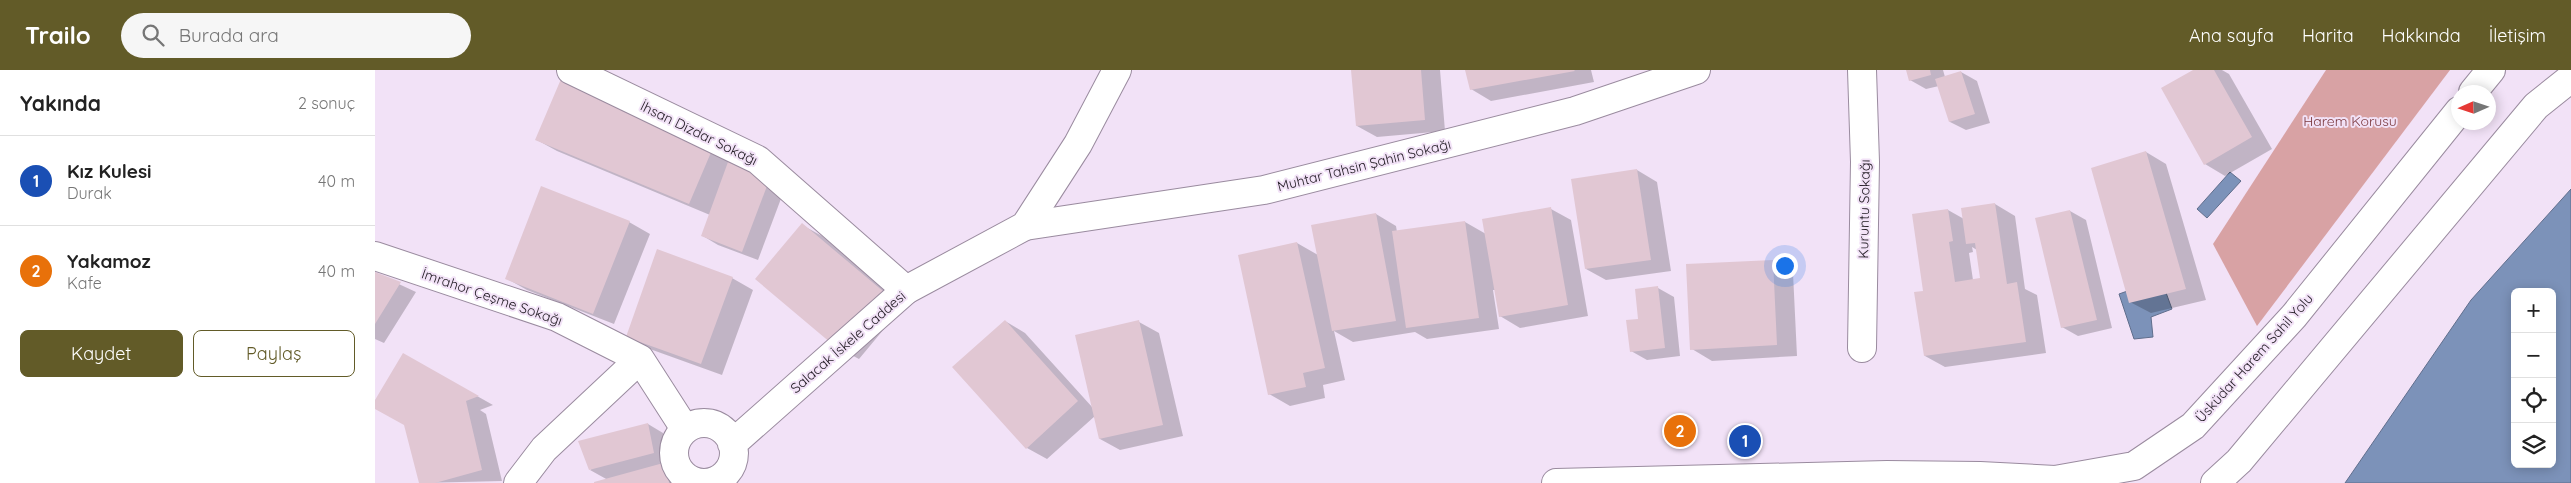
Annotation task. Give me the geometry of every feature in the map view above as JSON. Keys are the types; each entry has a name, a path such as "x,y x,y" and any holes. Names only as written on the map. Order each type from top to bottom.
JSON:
{"street":[{"name":"İhsan Dizdar Sokağı","path":"571,70 758,160 906,290"},
{"name":"Salacak İskele Caddesi","path":"732,444 906,290 1025,226 1078,144 1117,70"},
{"name":"Muhtar Tahsin Şahin Sokağı","path":"1025,226 1264,190 1575,111 1697,70"},
{"name":"Kuruntu Sokağı","path":"1862,70 1865,162 1862,348"},
{"path":"2479,85 2491,70"},
{"path":"2215,483 2239,461 2536,106 2571,78"},
{"name":"Üsküdar Harem Sahil Yolu","path":"1556,483 1887,475 1980,476 2055,480 2134,466 2193,426 2294,316 2451,120"},
{"name":"İmrahor Çeşme Sokağı","path":"375,256 557,317 640,359"},
{"path":"518,483 544,449 640,359 685,429"},
{"path":"703,423 713,424 728,436 732,444 734,453 728,470 722,477 705,483 687,478 675,464 675,445 685,429 703,423"}],"green space":[{"name":"Harem Korusu","path":"2326,70 2450,70 2257,326 2213,244"}],"water":[{"path":"2230,172 2241,181 2207,218 2197,209"},
{"path":"2571,189 2571,483 2345,483 2471,300"},
{"path":"2161,279 2172,309 2151,317 2153,337 2134,339 2119,294"}],"building":[{"path":"1351,70 1421,70 1425,120 1356,126"},
{"path":"1465,70 1574,70 1575,71 1470,90"},
{"path":"1906,70 1930,70 1931,75 1909,81"},
{"path":"2193,70 2214,70 2252,137 2204,165 2161,88"},
{"path":"1961,71 1975,114 1949,122 1935,79"},
{"path":"564,72 718,136 689,204 535,140"},
{"path":"2146,151 2186,289 2129,303 2091,168"},
{"path":"728,162 770,178 742,252 701,236"},
{"path":"1637,169 1651,260 1585,269 1571,179"},
{"path":"541,186 630,221 593,314 505,279"},
{"path":"1995,203 2007,284 2017,282 2026,342 1924,356 1914,292 1923,291 1912,214 1948,209 1953,241 1949,242 1955,282 1980,278 1975,243 1966,244 1961,208"},
{"path":"1551,207 1568,305 1499,317 1482,219"},
{"path":"2070,210 2097,320 2061,328 2035,218"},
{"path":"1376,213 1396,321 1332,331 1311,225"},
{"path":"1465,221 1479,318 1406,328 1392,231"},
{"path":"802,223 884,292 838,349 755,279"},
{"path":"1297,242 1325,368 1303,373 1306,387 1268,395 1238,255"},
{"path":"657,249 733,277 701,364 626,337"},
{"path":"1773,260 1777,345 1690,350 1686,264"},
{"path":"375,272 401,282 375,324"},
{"path":"1658,286 1665,348 1630,352 1626,320 1638,319 1635,289"},
{"path":"1005,320 1078,401 1026,449 952,367"},
{"path":"1139,320 1163,425 1099,439 1075,335"},
{"path":"403,353 479,396 466,401 482,470 435,483 419,483 404,425 375,409 375,400"},
{"path":"648,423 654,453 589,470 578,441"},
{"path":"667,462 669,483 594,483 594,482"}],"place":[{"name":"Yakamoz","path":"1680,431"},
{"name":"Kız Kulesi","path":"1745,441"}]}
